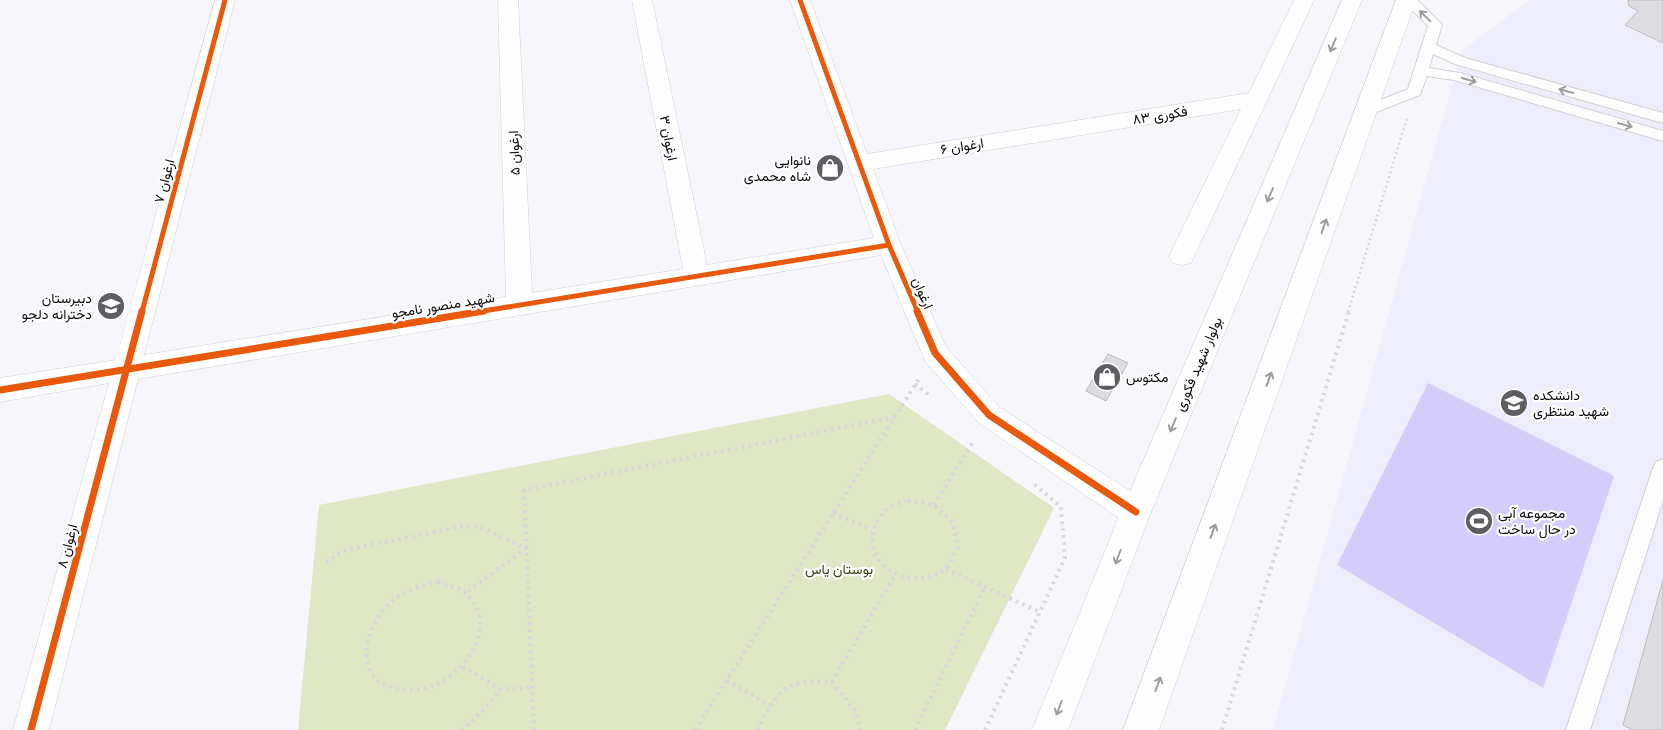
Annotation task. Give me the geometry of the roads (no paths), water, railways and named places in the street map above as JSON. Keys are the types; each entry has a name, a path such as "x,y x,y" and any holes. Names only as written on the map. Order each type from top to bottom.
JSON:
{"street":[{"name":"ارغوان ۷","path":"127,369 226,0"},
{"name":"ارغوان ۵","path":"508,0 519,305"},
{"name":"ارغوان ۳","path":"642,0 697,276"},
{"name":"ارغوان","path":"800,0 889,245 935,354 989,415 1136,512"},
{"path":"1182,256 1304,0"},
{"name":"بولوار شهید فکوری","path":"1050,730 1136,512 1352,0"},
{"path":"1141,730 1408,0"},
{"name":"فکوری ۸۳","path":"1064,130 1257,99"},
{"name":"ارغوان ۶","path":"859,163 1064,130"},
{"name":"شهید منصور نامجو","path":"0,390 889,245"},
{"name":"ارغوان ۸","path":"31,730 127,369"}],"lane":[{"path":"1366,112 1415,92 1435,25 1408,0"},
{"path":"1429,47 1460,61 1663,118"},
{"path":"1421,71 1455,76 1663,136"},
{"path":"1512,92 1514,76"},
{"path":"1578,730 1663,468"}],"place":[{"name":"نانوایی شاه محمدی","path":"830,168"},
{"name":"دبیرستان دخترانه دلجو","path":"111,306"},
{"name":"مکتوس","path":"1107,377"},
{"name":"دانشکده شهید منتظری","path":"1514,403"},
{"name":"مجموعه آبی در حال ساخت","path":"1479,521"}],"park label":[{"name":"بوستان یاس","path":"839,569"}]}
